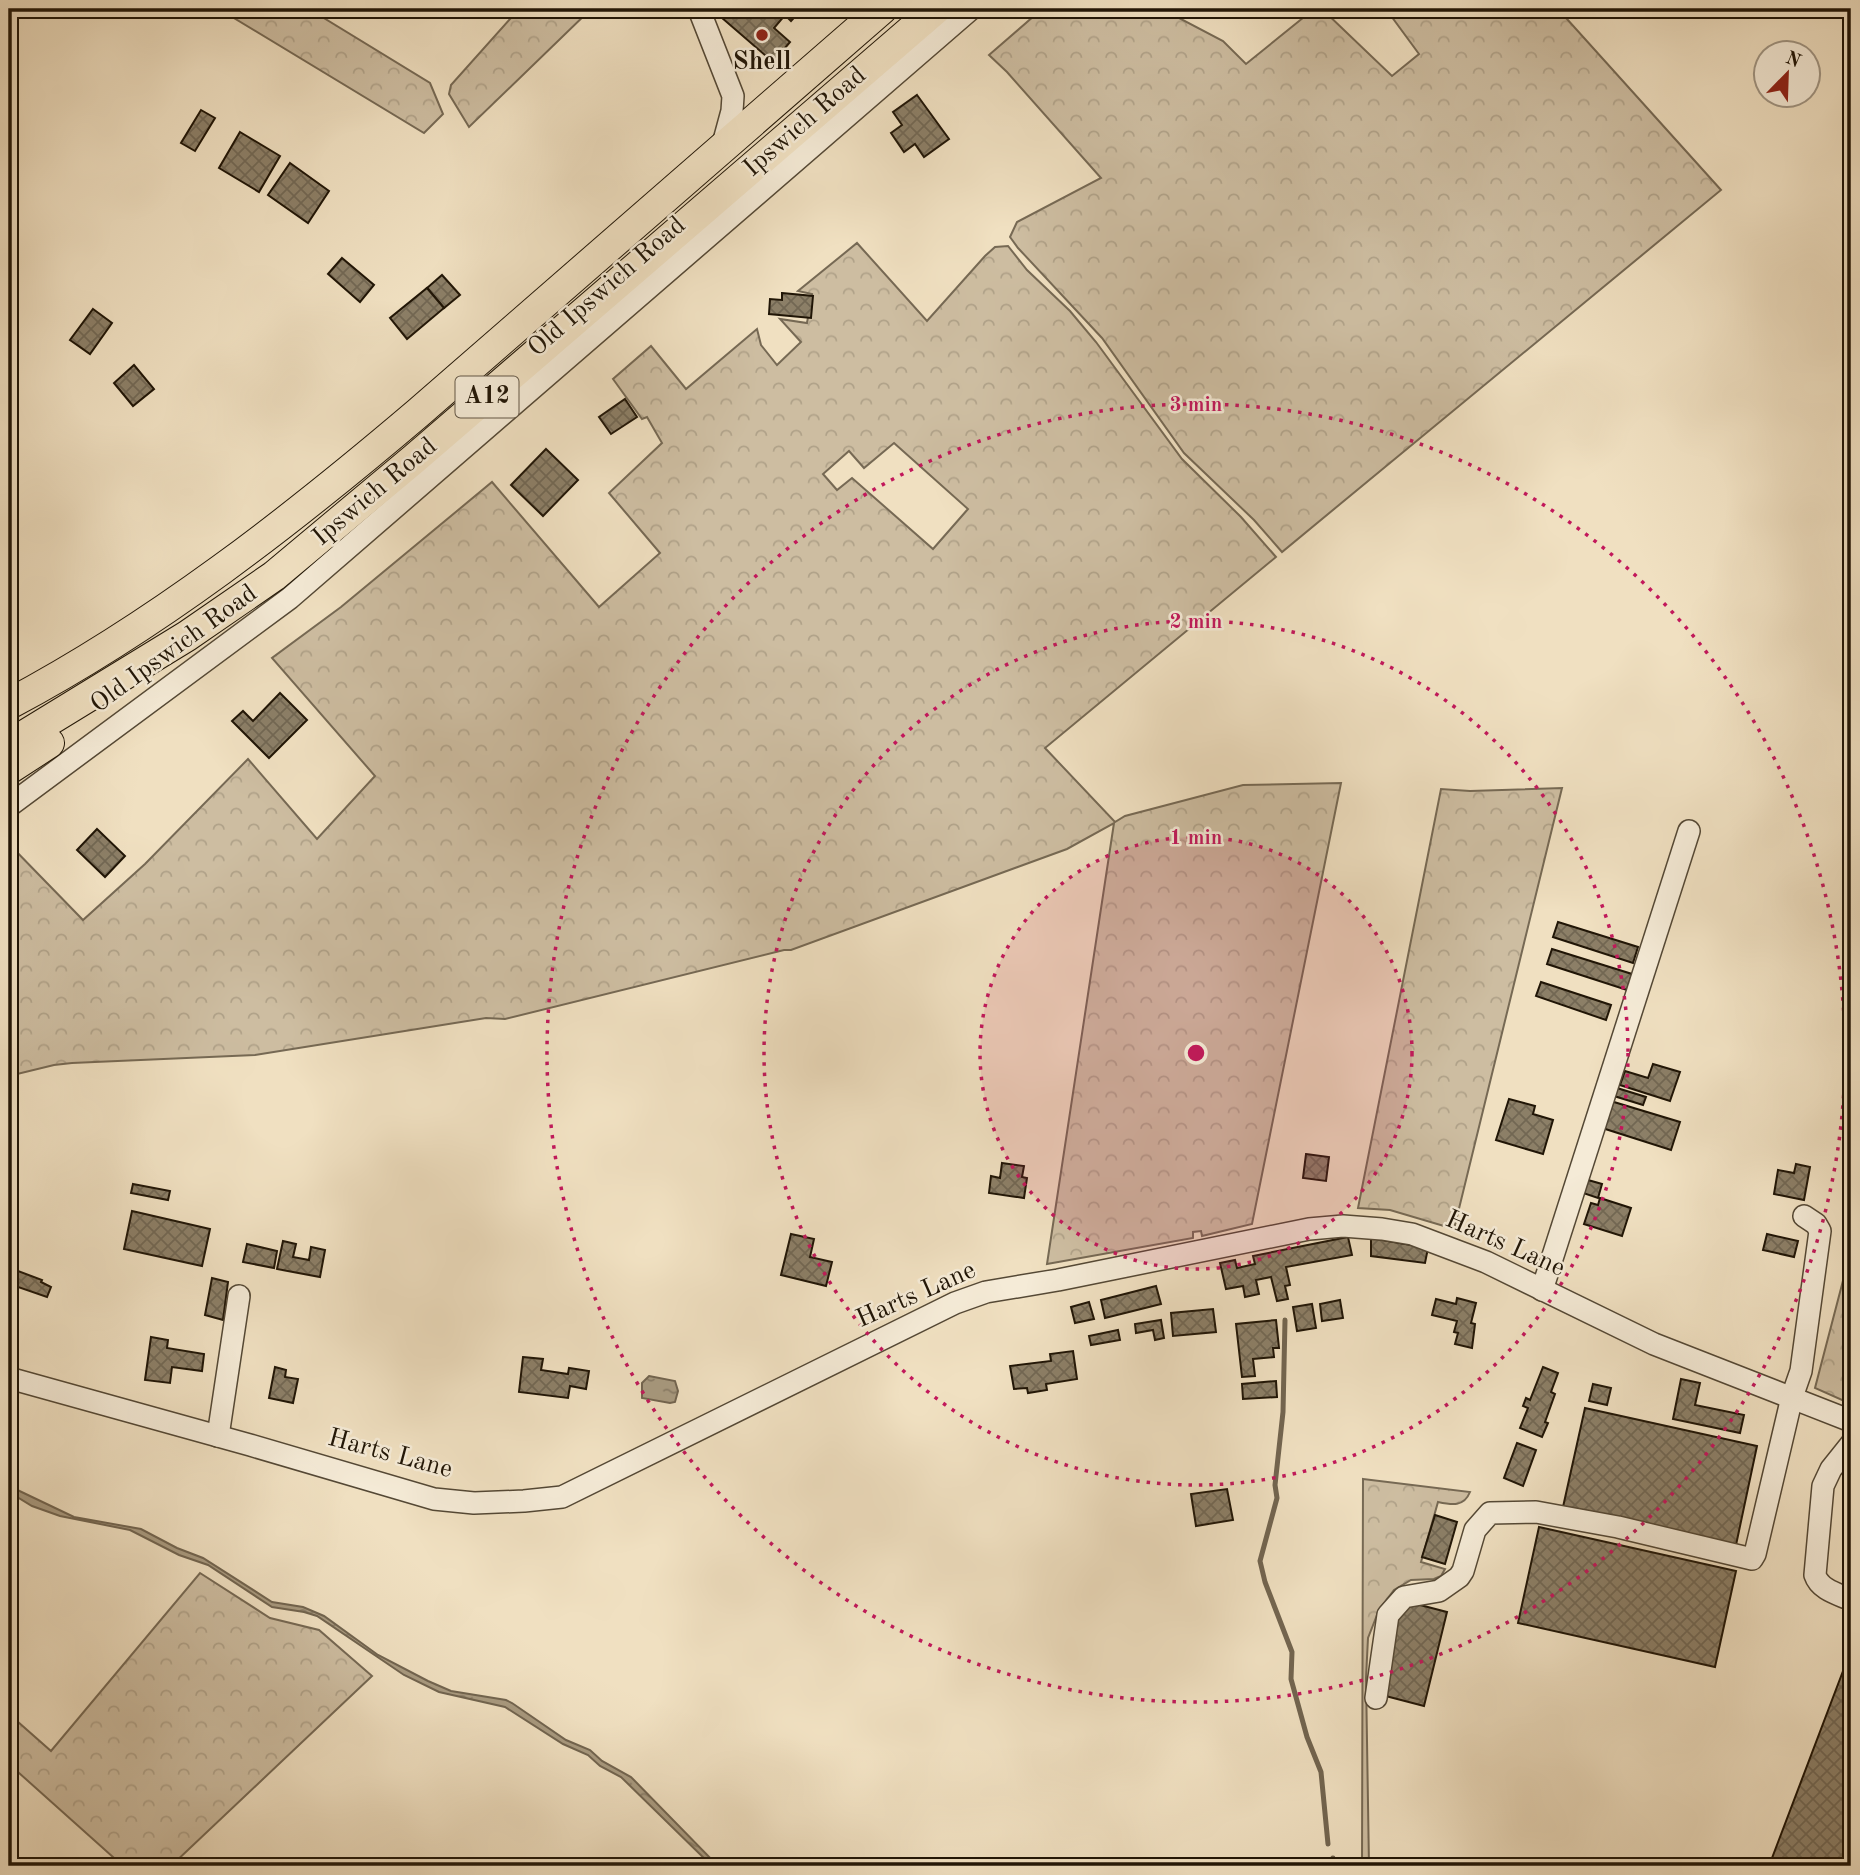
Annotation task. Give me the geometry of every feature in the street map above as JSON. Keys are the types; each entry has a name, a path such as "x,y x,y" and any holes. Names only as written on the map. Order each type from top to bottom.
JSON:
{"highway":[{"name":"Ipswich Road","path":"9,704 193,590 342,476 882,9"},
{"name":"Ipswich Road","path":"9,745 187,636 274,576 349,515 936,9"},
{"name":"A12","path":"9,769 154,674 187,636"}],"street":[{"path":"704,9 700,12 733,96 732,111 722,148"},
{"name":"Old Ipswich Road","path":"9,806 290,598 971,9"},
{"path":"1542,1290 1689,831"},
{"path":"1376,1698 1388,1615 1404,1597 1439,1591 1458,1577 1463,1571 1475,1530 1490,1513 1536,1512 1618,1527 1752,1559 1792,1397 1801,1371 1820,1244 1820,1231 1816,1224 1804,1216"},
{"name":"Harts Lane","path":"9,1378 434,1499 474,1503 524,1502 562,1497 955,1303 986,1292 1309,1229 1343,1226 1382,1228 1412,1234 1486,1262 1654,1344 1851,1422"},
{"path":"218,1436 239,1296"},
{"path":"1851,1444 1831,1469 1823,1486 1815,1576 1816,1581 1824,1588 1851,1600"}],"green space":[{"path":"219,9 309,9 430,83 443,114 424,133"},
{"path":"519,9 591,9 469,127 449,94 451,85"},
{"path":"1042,9 1162,9 1223,41 1246,64 1314,9 1322,9 1392,76 1419,54 1386,9 1558,9 1721,190 1282,552 1254,520 1184,453 1102,338 1010,237 1017,222 1101,178 989,55"},
{"path":"857,243 927,321 985,256 995,247 1008,246 1027,270 1070,311 1096,342 1182,459 1241,517 1276,557 1045,748 1115,822 1125,816 1243,785 1341,783 1252,1224 1202,1236 1201,1231 1193,1232 1193,1238 1047,1264 1114,823 1067,849 791,950 505,1019 486,1018 255,1055 72,1063 9,1076 9,844 83,920 145,864 248,759 317,839 375,776 272,658 341,607 492,482 599,607 660,553 609,493 662,443 647,417 642,419 613,379 651,346 686,389 757,329 761,345 777,365 801,342 780,319 807,323 812,294 798,291","holes":["894,443 968,509 933,549 852,478 837,490 823,474 849,451 864,468"]},
{"path":"1562,788 1454,1229 1390,1210 1358,1208 1441,789 1470,791"},
{"path":"1851,1250 1851,1356 1846,1368 1851,1373 1851,1404 1815,1388"},
{"path":"1363,1479 1470,1492 1461,1503 1438,1502 1421,1562 1445,1569 1441,1576 1411,1580 1394,1590 1379,1610 1368,1638 1366,1678 1369,1866 1362,1866"},
{"path":"200,1573 270,1618 319,1630 372,1676 171,1866 123,1866 9,1764 9,1714 51,1751"}],"water":[{"path":"649,1376 675,1381 678,1391 675,1402 642,1398 642,1383"},
{"path":"9,1486 74,1517 141,1529 203,1558 272,1602 303,1607 324,1616 378,1655 451,1691 512,1703 566,1740 590,1750 602,1761 631,1777 718,1866 712,1866 621,1777 505,1707 439,1692 404,1675 317,1616 272,1607 208,1565 179,1555 130,1530 60,1516 32,1506 9,1492"}],"building":[{"name":"Shell","path":"750,9 755,13 759,9 802,9 791,21 785,15 774,28 790,42 773,62 714,11"},
{"path":"917,95 949,139 924,157 915,144 904,152 891,133 902,125 893,112"},
{"path":"201,110 215,118 195,151 181,143"},
{"path":"240,132 280,156 259,192 219,168"},
{"path":"290,163 329,191 308,223 268,195"},
{"path":"342,258 374,285 360,302 328,274"},
{"path":"442,275 460,295 444,308 427,288"},
{"path":"427,288 444,308 407,339 390,318"},
{"path":"782,293 813,296 811,318 769,314 770,299 782,300"},
{"path":"93,309 112,323 90,354 70,340"},
{"path":"134,365 154,389 133,406 114,383"},
{"path":"625,399 637,417 611,434 599,417"},
{"path":"546,449 578,480 543,516 511,485"},
{"path":"280,693 307,720 269,758 232,721 243,711 253,721"},
{"path":"97,829 125,856 105,877 77,850"},
{"path":"1558,922 1638,947 1633,963 1553,937"},
{"path":"1552,949 1632,974 1627,990 1547,964"},
{"path":"1541,982 1611,1005 1606,1020 1536,996"},
{"path":"1653,1064 1680,1072 1670,1101 1620,1085 1625,1071 1648,1078"},
{"path":"1617,1088 1646,1097 1643,1105 1614,1096"},
{"path":"1509,1099 1535,1106 1533,1114 1553,1120 1543,1154 1496,1140"},
{"path":"1604,1099 1680,1122 1671,1150 1596,1126"},
{"path":"1306,1154 1329,1157 1326,1181 1303,1178"},
{"path":"1002,1163 1024,1166 1022,1177 1027,1178 1024,1198 989,1193 991,1176 1000,1178"},
{"path":"1796,1164 1810,1167 1804,1200 1774,1194 1778,1170 1794,1173"},
{"path":"1588,1180 1602,1184 1598,1198 1583,1193"},
{"path":"133,1184 170,1191 168,1200 131,1193"},
{"path":"1600,1198 1631,1208 1622,1236 1584,1224 1591,1203 1598,1205"},
{"path":"132,1211 210,1229 202,1266 124,1249"},
{"path":"791,1234 814,1239 810,1257 832,1262 826,1286 781,1275"},
{"path":"1767,1234 1798,1241 1794,1257 1763,1250"},
{"path":"1348,1237 1352,1255 1286,1267 1290,1285 1285,1286 1288,1299 1277,1301 1271,1277 1256,1280 1259,1294 1245,1297 1243,1286 1226,1289 1220,1263 1235,1260 1237,1268 1255,1264 1253,1256"},
{"path":"1371,1238 1428,1248 1425,1263 1371,1256"},
{"path":"283,1241 296,1244 293,1257 309,1260 311,1247 325,1250 320,1277 277,1269"},
{"path":"247,1244 277,1251 274,1268 243,1262"},
{"path":"10,1268 42,1280 41,1282 51,1287 47,1297 15,1286 16,1283 9,1280"},
{"path":"212,1278 228,1282 223,1320 205,1315"},
{"path":"1156,1286 1161,1304 1105,1318 1101,1300"},
{"path":"1457,1298 1476,1303 1471,1323 1475,1324 1472,1348 1455,1344 1457,1321 1432,1315 1436,1299 1456,1304"},
{"path":"1340,1300 1343,1318 1322,1321 1320,1304"},
{"path":"1089,1302 1094,1319 1075,1323 1071,1307"},
{"path":"1312,1304 1316,1328 1297,1331 1293,1307"},
{"path":"1213,1309 1216,1332 1173,1336 1171,1313"},
{"path":"1161,1320 1164,1338 1155,1340 1153,1330 1136,1333 1135,1324"},
{"path":"1276,1320 1279,1348 1273,1348 1274,1357 1253,1359 1255,1376 1242,1377 1236,1324"},
{"path":"1118,1330 1120,1340 1091,1345 1089,1336"},
{"path":"151,1337 168,1340 167,1348 204,1354 202,1371 172,1367 170,1383 145,1380"},
{"path":"1073,1351 1077,1379 1046,1384 1047,1390 1028,1393 1027,1388 1014,1389 1010,1366 1051,1361 1050,1354"},
{"path":"523,1357 543,1359 541,1370 568,1374 569,1368 589,1371 586,1389 570,1386 568,1398 519,1392"},
{"path":"275,1367 286,1370 285,1377 298,1379 293,1403 269,1398"},
{"path":"1543,1367 1558,1373 1551,1392 1555,1394 1545,1422 1548,1423 1542,1437 1520,1428 1528,1408 1523,1406 1526,1398 1530,1400"},
{"path":"1681,1379 1700,1383 1695,1405 1744,1415 1740,1433 1673,1419"},
{"path":"1276,1381 1277,1397 1243,1399 1242,1384"},
{"path":"1593,1384 1611,1388 1607,1405 1589,1401"},
{"path":"1585,1408 1757,1446 1736,1545 1563,1507"},
{"path":"1517,1443 1536,1450 1523,1486 1504,1478"},
{"path":"1227,1489 1233,1520 1196,1526 1191,1494"},
{"path":"1435,1515 1457,1522 1445,1564 1422,1557"},
{"path":"1539,1527 1736,1571 1715,1667 1518,1623"},
{"path":"1401,1600 1447,1612 1424,1706 1378,1694"},
{"path":"1851,1650 1851,1866 1769,1866"}],"waterway":[{"path":"1285,1320 1283,1412 1275,1485 1277,1498 1260,1561 1265,1582 1292,1652 1291,1679 1307,1737 1321,1772 1328,1844"},
{"path":"1333,1858 1334,1866"}],"place":[{"name":"Shell","path":"762,35"}]}
